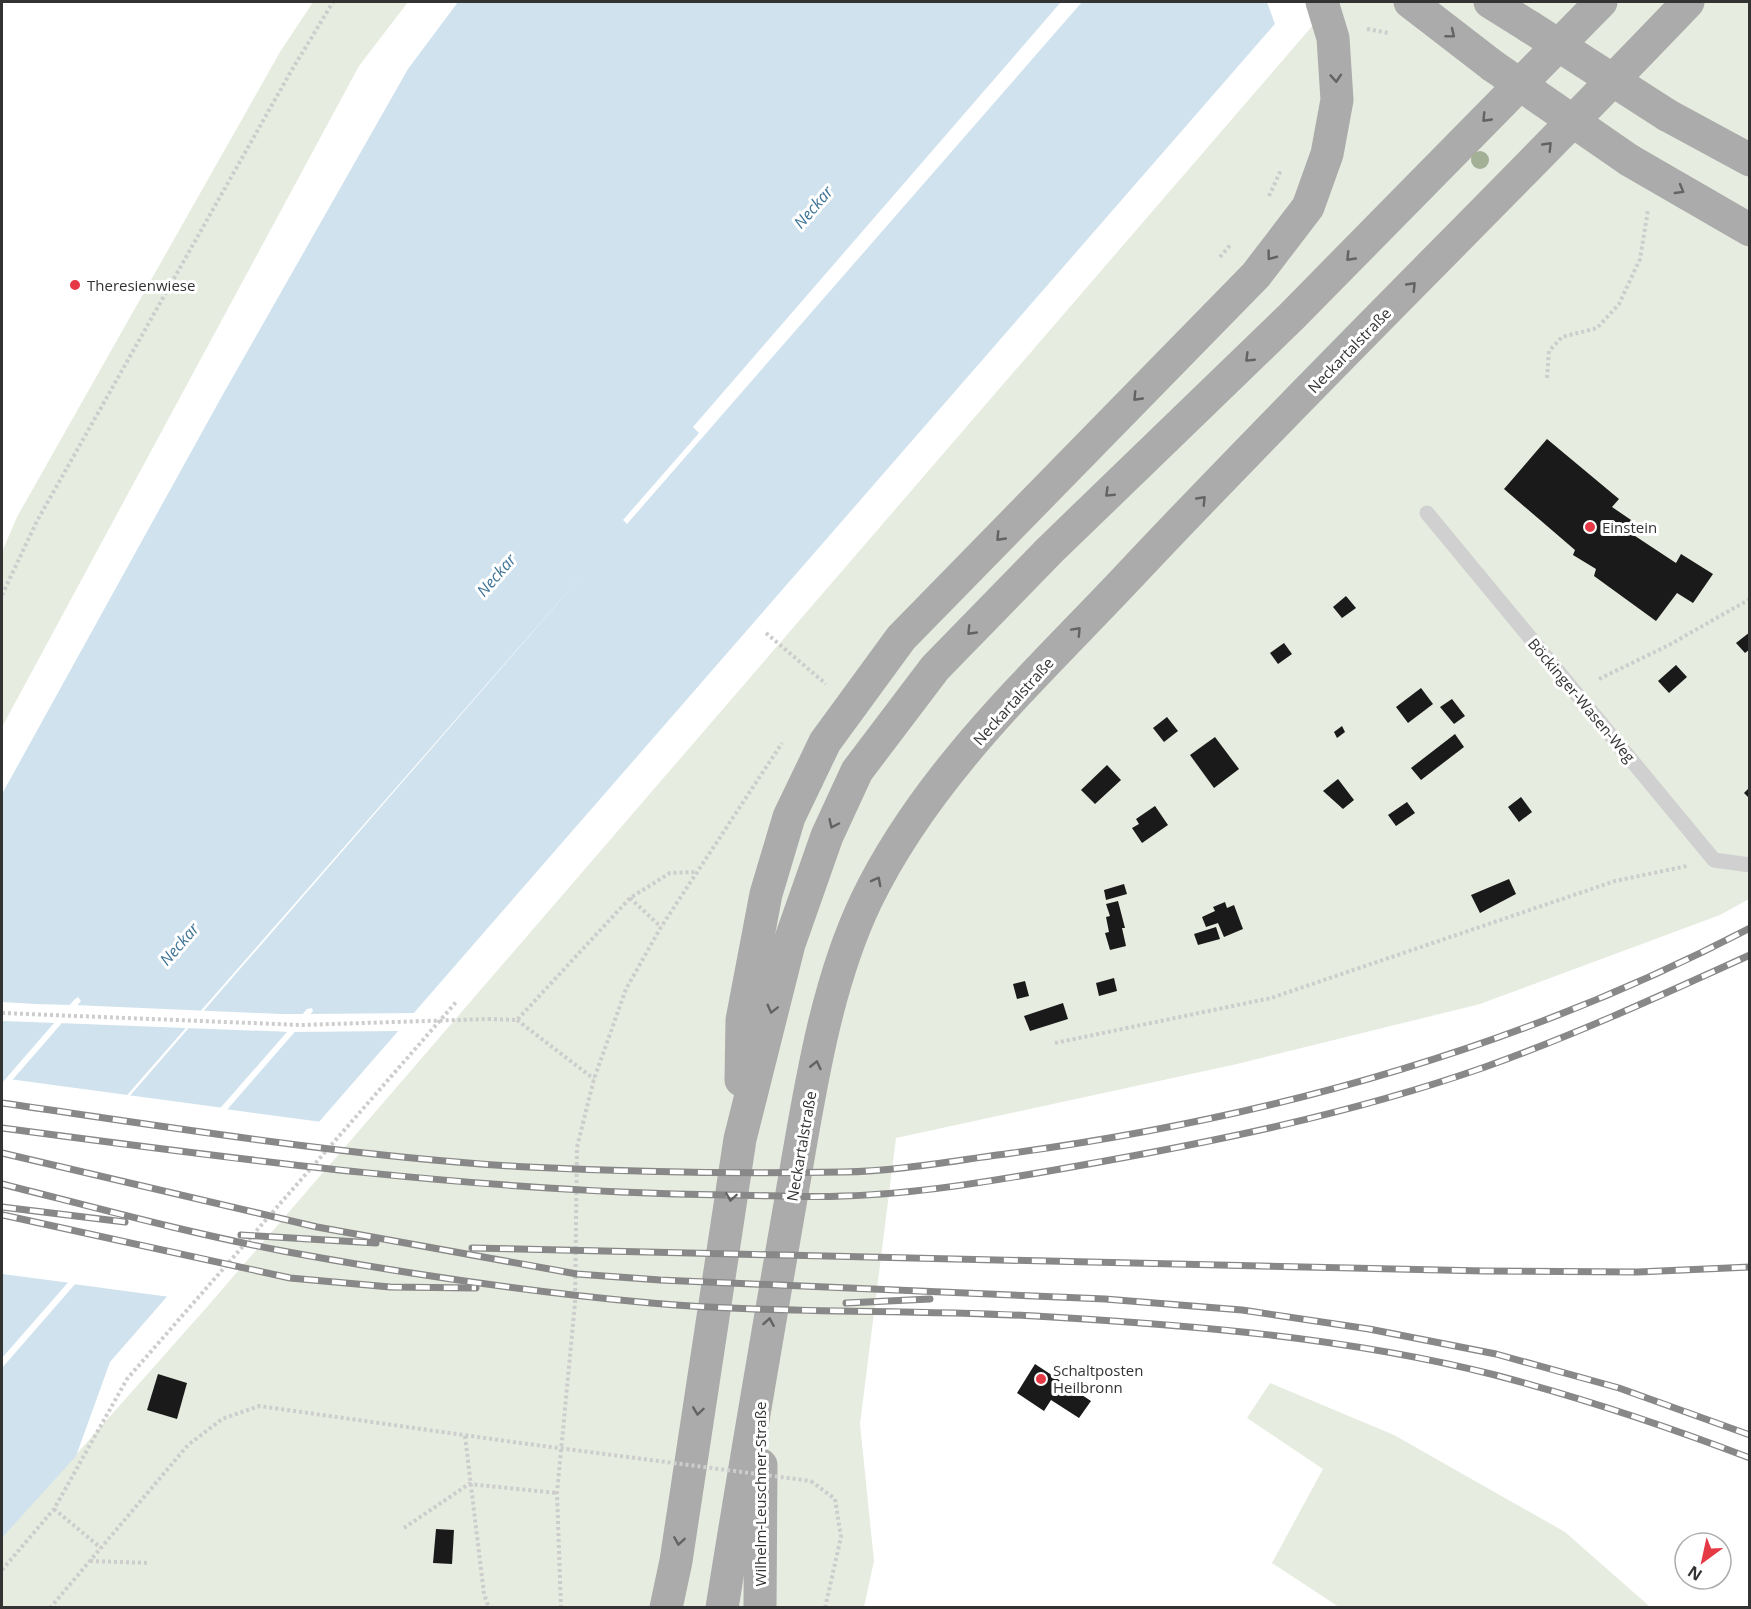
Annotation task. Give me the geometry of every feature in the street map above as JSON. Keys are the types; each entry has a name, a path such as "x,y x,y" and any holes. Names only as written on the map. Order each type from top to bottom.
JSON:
{"main road":[{"path":"1410,2 1493,66 1629,160 1749,230"},
{"path":"1490,2 1667,115 1749,160"},
{"path":"666,1608 678,1550 740,1140 789,944 827,836 857,771 935,668 1050,550 1291,317 1602,2"},
{"name":"Neckartalstraße","path":"722,1608 759,1380 814,1077 840,966 865,903 902,834 948,772 1000,713 1161,542 1688,2"},
{"path":"740,1140 742,1020 766,894 789,817 825,742 901,638 1256,275 1308,207 1327,154 1337,100 1328,20"},
{"name":"Wilhelm-Leuschner-Straße","path":"759,1380 760,1608"}],"lane":[{"name":"Böckinger-Wasen-Weg","path":"1427,513 1714,860"},
{"path":"1714,860 1749,865"}],"path":[{"path":"2,595 37,521 290,73 333,2"},
{"path":"1328,20 1391,34"},
{"path":"1548,378 1549,351 1562,337 1597,328 1619,304 1640,259 1649,205"},
{"path":"1576,691 1669,645 1749,599"},
{"path":"766,633 826,684"},
{"path":"1055,1043 1270,998 1615,881 1714,860"},
{"path":"517,1020 630,898 670,873 695,872 626,989 594,1079 578,1147 575,1303 557,1493 561,1608"},
{"path":"630,898 661,927"},
{"path":"2,1570 54,1509 127,1379 457,1001"},
{"path":"2,1013 301,1025 517,1020 594,1079"},
{"path":"50,1608 188,1446 222,1419 259,1406 465,1436 810,1481 835,1498 841,1537 825,1608"},
{"path":"465,1436 484,1594 489,1608"},
{"path":"404,1528 469,1484 557,1493"},
{"path":"54,1509 101,1548"},
{"path":"89,1561 150,1563"}],"shaded area":[{"path":"313,2 408,2 359,66 2,727 2,552 17,517 280,52"},
{"path":"1333,2 1749,2 1749,899 1720,915 1480,1004 1237,1064 896,1138 860,1424 874,1561 864,1607 2,1608 2,1538 207,1307"},
{"path":"1270,1383 1394,1435 1565,1532 1648,1605 1647,1608 1339,1607 1272,1563 1323,1469 1247,1418"}],"water":[{"name":"Neckar","path":"458,2 1061,2 693,427 699,433 623,520 627,524 1082,2 1294,2 110,1362 76,1456 2,1538 2,1368 313,1011 312,1008 307,1009 2,1358 2,1243 591,565 2,1238 2,1092 81,1001 78,997 74,1000 2,1083 2,794 222,396 408,69"}],"pier":[{"path":"1267,2 1297,2 1276,27"},
{"path":"2,1002 73,1005 57,1023 2,1021"},
{"path":"74,1005 307,1014 291,1032 58,1023"},
{"path":"417,1013 401,1031 291,1032 307,1014"},
{"path":"9,1079 224,1108 71,1283 2,1274 2,1088"},
{"path":"225,1109 322,1122 170,1297 73,1284"}],"building":[{"name":"Einstein","path":"1547,439 1619,499 1612,507 1634,522 1629,532 1676,563 1681,554 1713,574 1693,603 1677,593 1656,621 1594,576 1596,569 1573,555 1575,550 1504,489"},
{"path":"1346,596 1356,608 1342,618 1333,607"},
{"path":"1750,632 1750,649 1745,653 1736,643"},
{"path":"1284,643 1292,654 1278,664 1270,653"},
{"path":"1676,665 1687,677 1669,693 1658,681"},
{"path":"1421,688 1433,704 1408,723 1396,707"},
{"path":"1452,699 1465,716 1454,724 1440,707"},
{"path":"1167,717 1178,731 1164,742 1153,728"},
{"path":"1342,726 1345,732 1337,738 1334,732"},
{"path":"1455,734 1464,747 1421,780 1411,768"},
{"path":"1215,737 1239,769 1214,788 1190,755"},
{"path":"1107,765 1121,780 1095,804 1081,790"},
{"path":"1338,779 1354,800 1343,809 1323,791"},
{"path":"1750,787 1750,799 1744,793"},
{"path":"1521,797 1532,812 1519,822 1508,807"},
{"path":"1407,802 1415,813 1396,826 1388,815"},
{"path":"1155,806 1168,825 1142,843 1132,828 1139,824 1136,819"},
{"path":"1509,879 1516,894 1480,913 1471,895"},
{"path":"1124,884 1127,894 1106,900 1104,890"},
{"path":"1118,901 1125,928 1122,928 1126,946 1110,950 1105,933 1109,932 1106,917 1110,916 1106,904"},
{"path":"1225,902 1227,908 1234,905 1243,929 1224,937 1218,923 1206,927 1202,917 1215,911 1213,907"},
{"path":"1216,927 1220,939 1198,945 1194,934"},
{"path":"1114,978 1117,991 1099,996 1096,983"},
{"path":"1025,981 1029,996 1017,999 1013,984"},
{"path":"1063,1003 1068,1019 1030,1031 1024,1016"},
{"name":"Schaltposten Heilbronn","path":"1035,1364 1091,1401 1079,1418 1051,1400 1044,1411 1017,1393"},
{"path":"158,1374 187,1383 177,1419 147,1410"},
{"path":"436,1529 454,1530 452,1564 433,1563"}],"railway":[{"path":"2,1103 264,1141 462,1162 567,1169 686,1172 804,1173 886,1170 1013,1153 1203,1120 1298,1098 1391,1072 1483,1043 1574,1009 1663,971 1750,928"},
{"path":"2,1128 272,1162 544,1188 799,1197 899,1193 1011,1178 1225,1138 1382,1100 1485,1067 1552,1042 1750,955"},
{"path":"2,1153 317,1227 577,1274 660,1280 1105,1299 1242,1310 1369,1329 1496,1354 1619,1388 1750,1435"},
{"path":"2,1184 252,1245 424,1275 515,1288 699,1306 987,1314 1093,1320 1266,1335 1382,1351 1495,1375 1560,1393 1750,1458"},
{"path":"2,1207 125,1222"},
{"path":"3,1215 290,1278 390,1287 476,1288"},
{"path":"241,1235 376,1243"},
{"path":"472,1248 1484,1271 1638,1272 1750,1267"},
{"path":"846,1303 930,1299"}],"place":[{"name":"Theresienwiese","path":"75,285"},
{"name":"Einstein","path":"1590,527"},
{"name":"Schaltposten Heilbronn","path":"1041,1379"}]}
